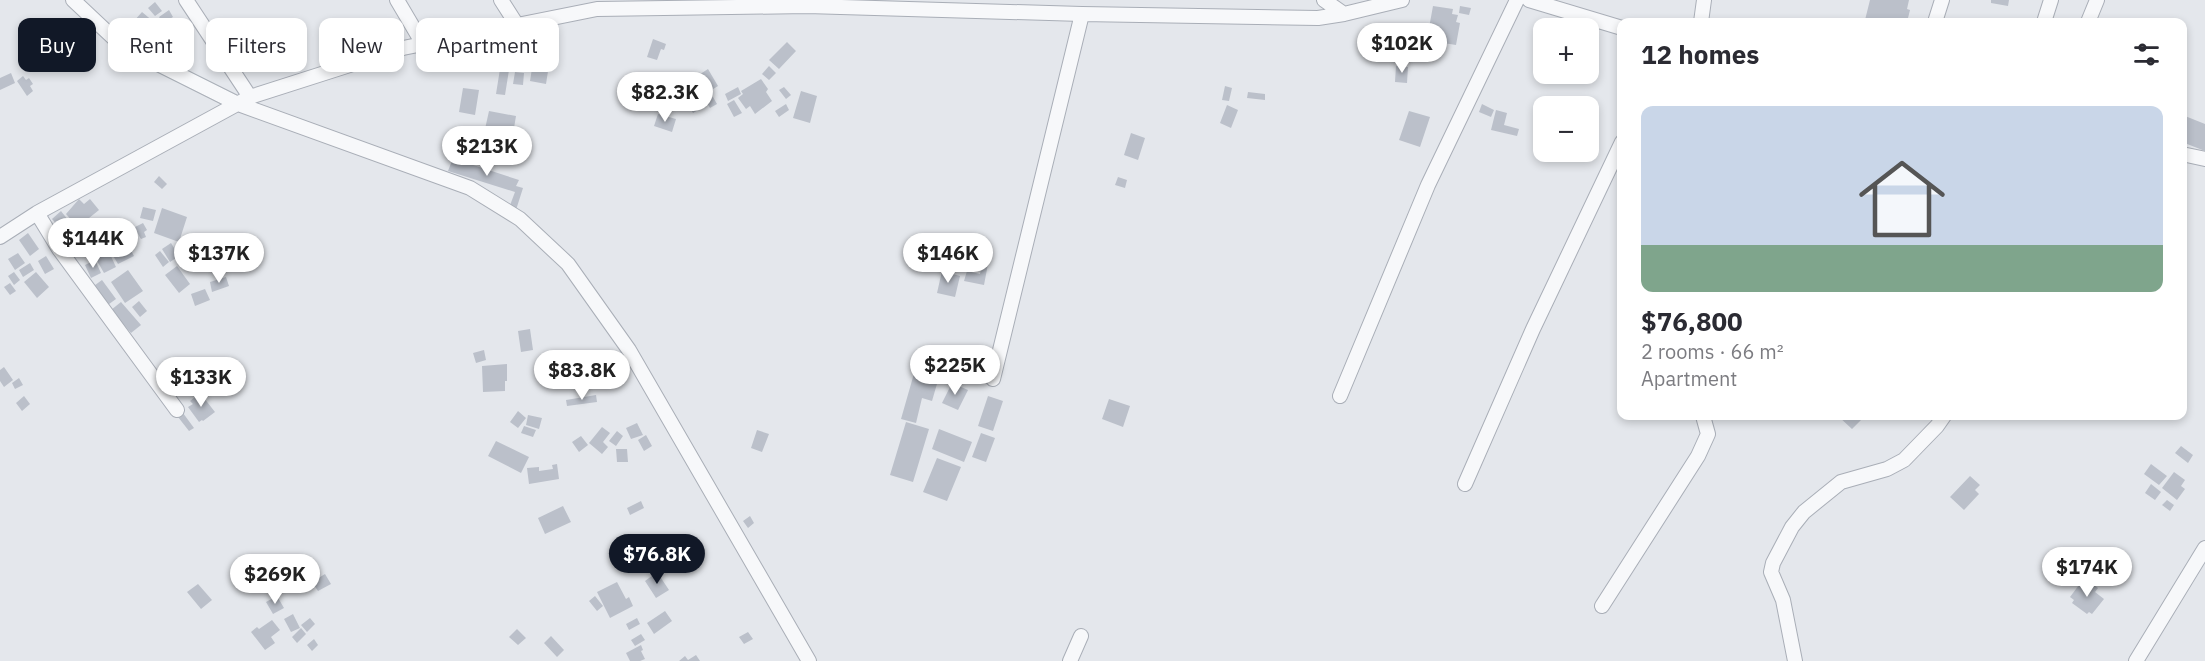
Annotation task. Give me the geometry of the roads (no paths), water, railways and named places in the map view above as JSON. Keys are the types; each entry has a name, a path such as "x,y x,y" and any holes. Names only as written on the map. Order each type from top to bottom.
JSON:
{"street":[{"path":"73,0 122,46 244,101 470,188 520,219 568,264 629,350 808,661"},
{"path":"186,0 244,101"},
{"path":"397,0 416,32"},
{"path":"501,0 513,18"},
{"path":"1324,0 1344,14"},
{"path":"543,18 594,4 807,6 1318,18 1344,14 1381,2 1402,0"},
{"path":"1340,396 1428,185 1517,0"},
{"path":"1529,0 1617,26"},
{"path":"1702,18 1704,0"},
{"path":"1936,18 1941,0"},
{"path":"2045,18 2051,0"},
{"path":"2090,18 2097,0"},
{"path":"993,379 1082,14"},
{"path":"0,237 37,213 244,101 416,45"},
{"path":"1466,484 1533,329 1617,153"},
{"path":"2187,155 2205,159"},
{"path":"37,213 59,249 177,410"},
{"path":"1602,606 1698,456 1708,434 1704,420"},
{"path":"1795,661 1786,611 1772,572 1773,563 1792,527 1804,512 1841,482 1887,469 1904,460 1941,420"},
{"path":"2136,661 2205,548"},
{"path":"1070,661 1081,636"}]}
